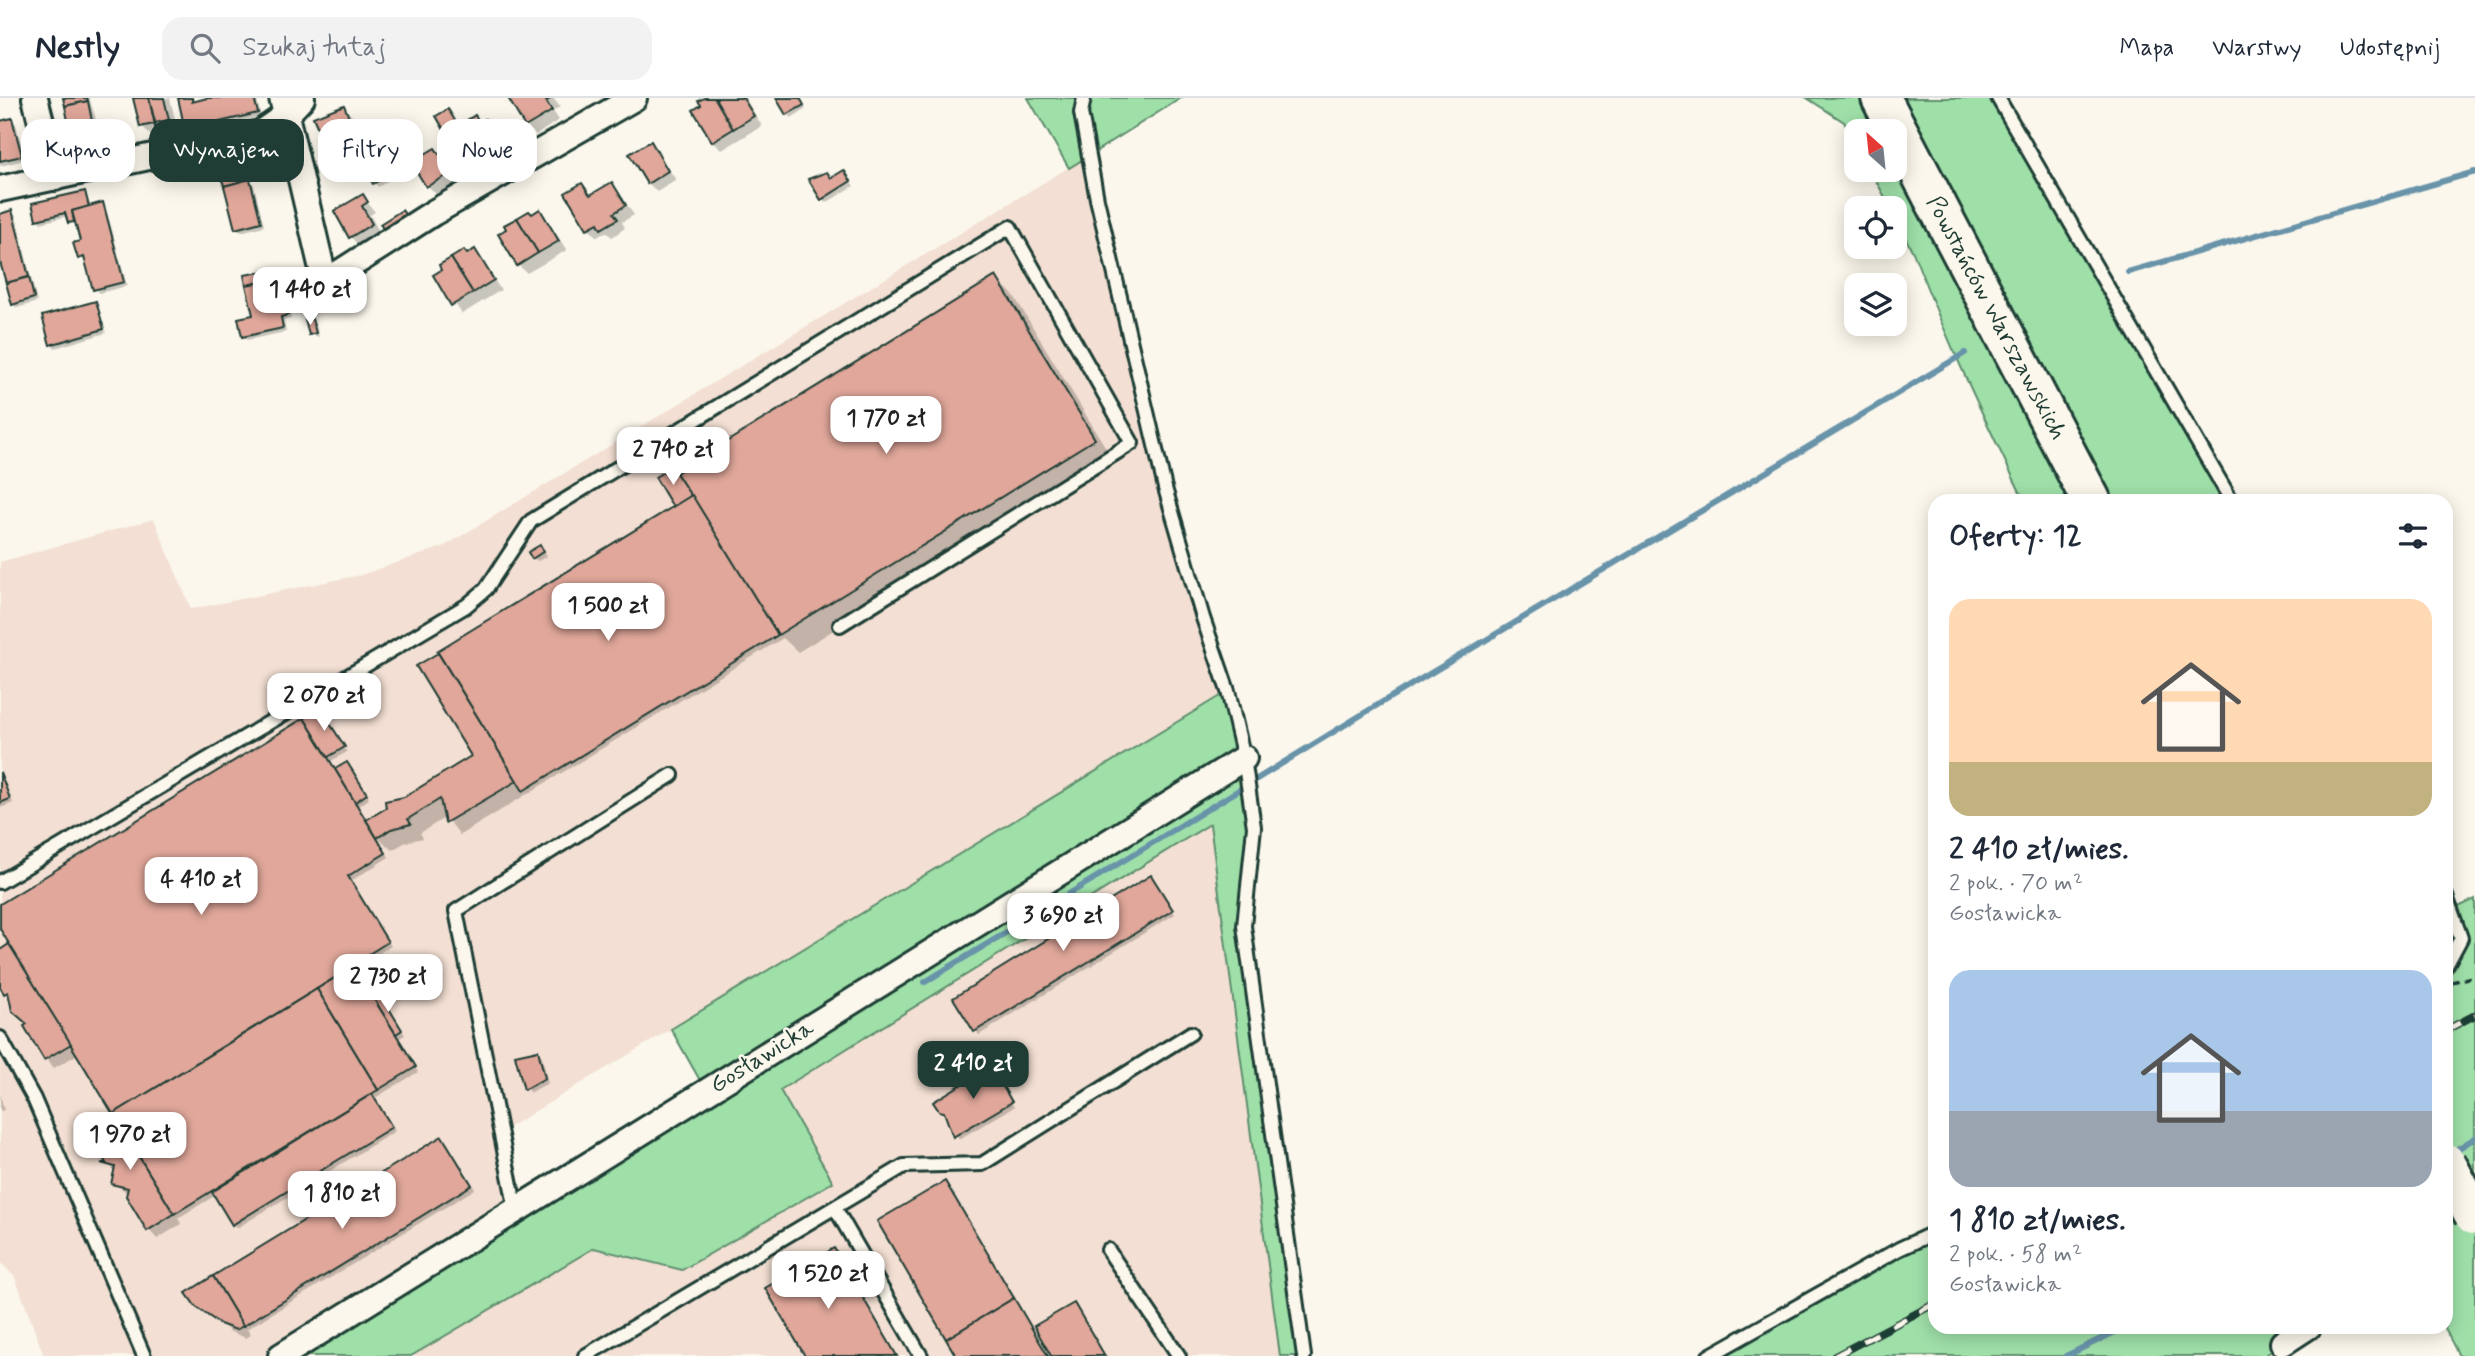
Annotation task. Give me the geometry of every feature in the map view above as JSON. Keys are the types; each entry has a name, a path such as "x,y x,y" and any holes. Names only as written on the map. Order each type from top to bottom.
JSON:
{"main road":[{"name":"Powstańców Warszawskich","path":"1881,98 2088,494"},
{"path":"2453,1176 2475,1216"}],"street":[{"path":"35,98 40,119"},
{"path":"290,104 326,282 433,213 634,98"},
{"path":"135,160 260,133 290,104"},
{"path":"0,189 35,182"},
{"name":"Gosławicka","path":"288,1354 1244,758"},
{"path":"2453,1172 2475,1162"},
{"path":"2283,1343 2297,1334"}],"lane":[{"path":"1084,98 1082,113 1097,199 1165,488 1202,618 1228,691 1244,758 1254,827 1244,926 1304,1356"},
{"path":"1997,98 2228,494"},
{"path":"0,882 466,606 486,589 531,521 1010,226 1132,443 840,625"},
{"path":"516,1210 456,911 672,775"},
{"path":"2453,916 2461,938 2453,953"},
{"path":"585,1356 904,1166 982,1164 1191,1034"},
{"path":"0,1038 34,1099 144,1356"},
{"path":"835,1208 921,1356"},
{"path":"1709,1356 1899,1249 1928,1236"},
{"path":"1108,1250 1179,1356"}],"path":[{"path":"2453,982 2465,981 2475,976"}],"shaded area":[{"path":"1089,155 1165,488 1228,691 501,1132 516,1210 293,1356 44,1356 15,1277 0,1262 0,562 154,519 191,609 361,575 443,547"},
{"path":"1210,824 1280,1356 411,1356 594,1248 683,1270 832,1182 779,1090"}],"green space":[{"path":"1028,98 1181,98 1069,168"},
{"path":"1807,98 1998,98 2228,494 2021,494 1953,350 1907,241 1907,196 1884,196 1877,182 1908,182 1908,119 1844,119 1844,122"},
{"path":"1228,691 1254,827 1244,926 1304,1356 1280,1356 1210,824 780,1090 833,1182 682,1270 594,1248 411,1356 293,1356 706,1091 671,1029"},
{"path":"2475,899 2475,1356 2459,1356 2448,1334 2453,1334 2453,910"},
{"path":"1928,1236 1928,1334 2298,1334 2264,1356 1709,1356"}],"building":[{"path":"63,98 87,98 88,101 65,106"},
{"path":"133,98 149,98 154,119 149,119 149,125 140,127"},
{"path":"149,98 164,98 169,119 154,119"},
{"path":"178,98 192,98 192,102 207,98 254,98 258,113 232,119 183,119"},
{"path":"508,98 552,98 546,101 552,111 537,120 520,119"},
{"path":"715,98 733,129 712,142 693,110 701,105 698,101"},
{"path":"715,98 743,98 754,116 733,129"},
{"path":"776,98 800,98 804,105 786,115"},
{"path":"88,101 92,119 68,119 65,106"},
{"path":"344,105 350,119 318,119 318,129 313,117"},
{"path":"448,109 454,119 438,119 436,116"},
{"path":"12,118 21,156 0,161 0,121"},
{"path":"651,141 668,171 647,184 629,154"},
{"path":"435,148 437,151 437,181 426,187 423,182 423,155"},
{"path":"844,170 851,181 821,200 808,179 827,172 831,178"},
{"path":"223,182 240,182 224,186"},
{"path":"251,182 261,222 235,229 224,186"},
{"path":"612,182 626,205 614,213 618,219 601,229 598,223 587,229 565,193 582,183 590,195"},
{"path":"85,191 89,207 72,211 74,222 68,223 65,213 36,220 32,203"},
{"path":"363,194 368,202 362,206 372,224 349,238 334,211"},
{"path":"103,202 124,282 93,290 84,257 78,259 73,243 80,241 72,211"},
{"path":"540,209 559,241 538,253 517,218 529,211 532,214"},
{"path":"12,210 29,277 6,283 0,262 0,214"},
{"path":"402,210 409,220 386,233 380,224"},
{"path":"517,218 538,253 517,266 498,234 506,229 504,225"},
{"path":"475,249 494,280 473,293 451,258 464,250 467,254"},
{"path":"451,258 473,293 451,306 433,275 441,270 439,265"},
{"path":"267,271 269,281 246,285 244,275"},
{"path":"996,276 1095,439 778,635 676,473"},
{"path":"29,277 34,298 12,305 6,283"},
{"path":"273,280 278,305 286,304 288,315 281,317 283,328 242,337 238,318 253,315 246,285"},
{"path":"96,301 104,329 50,345 42,316"},
{"path":"312,319 316,333 309,335 305,320"},
{"path":"672,467 691,496 673,507 655,477"},
{"path":"692,495 778,635 523,791 437,651"},
{"path":"540,545 544,551 532,559 528,552"},
{"path":"438,653 517,781 445,823 440,799 408,819 411,824 391,829 377,838 366,820 386,808 385,801 404,797 471,756 416,666"},
{"path":"320,708 345,747 328,757 304,718"},
{"path":"304,718 386,853 348,876 388,942 353,964 354,966 113,1114 0,929 0,904"},
{"path":"347,762 367,794 355,802 335,769"},
{"path":"0,772 10,799 0,803"},
{"path":"1151,875 1173,910 974,1032 953,998"},
{"path":"9,944 71,1044 44,1060 24,1026 27,1024 12,1011 8,992 4,994 0,987 0,950"},
{"path":"354,966 416,1067 378,1090 317,989"},
{"path":"317,989 378,1090 174,1214 113,1114"},
{"path":"381,995 402,1030 396,1034 374,999"},
{"path":"538,1050 545,1078 524,1090 515,1055"},
{"path":"991,1066 1012,1102 953,1137 944,1112 939,1111 933,1102"},
{"path":"372,1094 392,1127 232,1225 212,1192"},
{"path":"113,1114 174,1214 147,1231 126,1196 128,1188 111,1184 115,1167 101,1163 106,1163 86,1130"},
{"path":"442,1136 472,1185 243,1326 213,1276"},
{"path":"945,1181 1014,1298 946,1339 877,1221"},
{"path":"834,1248 897,1356 805,1356 765,1288"},
{"path":"213,1276 243,1326 236,1330 220,1324 196,1307 186,1293"},
{"path":"1014,1298 1048,1356 956,1356 946,1339"},
{"path":"1074,1303 1105,1356 1051,1356 1034,1326"}],"waterway":[{"path":"2128,272 2475,172"},
{"path":"925,982 1384,701 1965,353"},
{"path":"2453,1152 2475,1138"},
{"path":"2066,1356 2111,1334"}],"railway":[{"path":"2453,1026 2475,1015"},
{"path":"1835,1356 1928,1307"}]}
